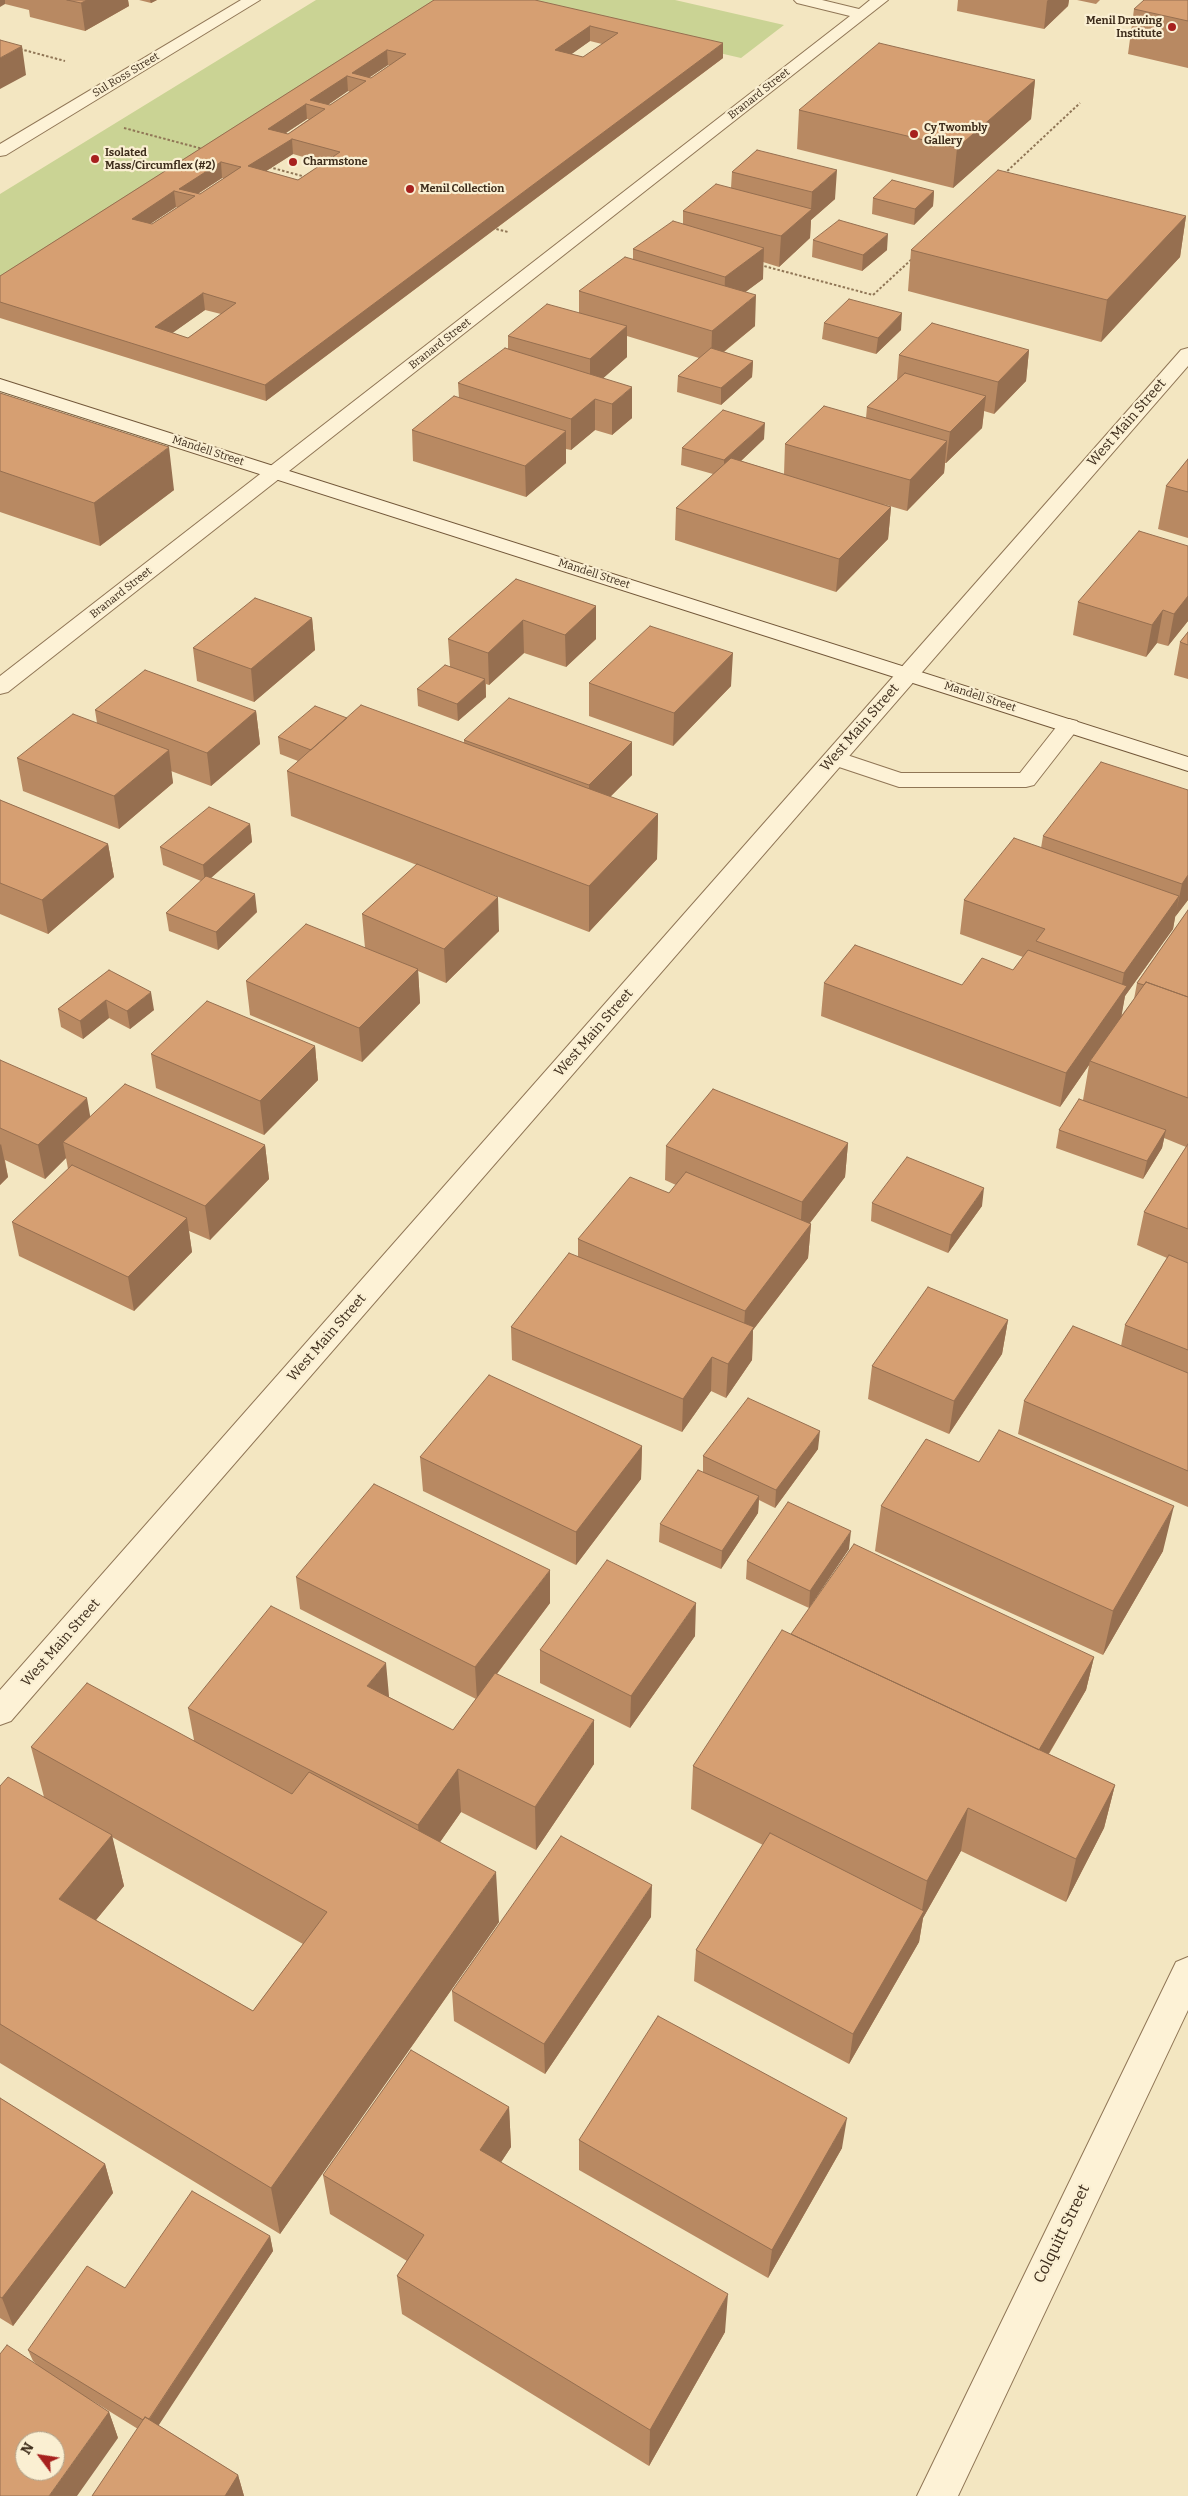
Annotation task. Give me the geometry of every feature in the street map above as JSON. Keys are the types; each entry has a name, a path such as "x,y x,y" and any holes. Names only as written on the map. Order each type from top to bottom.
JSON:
{"street":[{"name":"Sul Ross Street","path":"0,150 252,0"},
{"path":"802,0 862,14"},
{"name":"Branard Street","path":"0,687 880,0"},
{"name":"West Main Street","path":"0,1712 1188,354"},
{"name":"Mandell Street","path":"0,385 1188,764"},
{"path":"835,758 899,780 1026,780 1069,726"},
{"name":"Colquitt Street","path":"937,2496 1188,1973"}],"path":[{"path":"19,48 66,61"},
{"path":"1002,175 1080,103"},
{"path":"124,128 208,150"},
{"path":"264,166 311,179"},
{"path":"486,226 511,233"},
{"path":"757,264 873,295 919,252"}],"green space":[{"path":"316,0 452,0 0,291 0,194"},
{"path":"490,0 675,0 784,25 741,58"}],"building":[{"path":"67,0 87,0 81,3"},
{"name":"Menil Collection","path":"434,0 535,0 723,43 265,385 0,302 0,276","holes":["590,26 618,33 583,57 555,50","387,50 406,54 371,78 352,73","347,76 366,81 330,105 310,100","306,104 325,109 288,134 268,129","292,139 340,152 298,180 248,166","221,162 241,167 200,194 179,189","174,191 195,196 152,224 132,219","203,293 236,303 188,338 155,327"]},
{"path":"1144,0 1188,0 1188,21 1134,9"},
{"path":"0,40 22,46 0,58"},
{"path":"879,43 1035,80 957,148 799,110"},
{"path":"757,150 837,170 812,192 732,172"},
{"path":"998,170 1186,216 1107,300 911,250"},
{"path":"892,180 934,191 915,209 873,198"},
{"path":"716,184 812,209 781,236 683,211"},
{"path":"839,220 888,234 863,255 813,240"},
{"path":"673,221 764,248 725,277 633,249"},
{"path":"625,257 756,295 712,331 579,291"},
{"path":"849,299 902,313 878,338 824,323"},
{"path":"547,304 627,326 590,359 508,336"},
{"path":"932,323 1029,350 998,382 899,355"},
{"path":"505,348 632,387 612,404 595,399 571,419 458,383"},
{"path":"711,348 753,361 721,388 678,376"},
{"path":"905,373 986,396 950,432 867,407"},
{"path":"0,393 169,447 94,503 0,471"},
{"path":"454,396 566,431 525,466 412,430"},
{"path":"824,406 947,441 910,480 785,444"},
{"path":"723,410 765,423 724,460 682,448"},
{"path":"731,458 891,507 839,559 676,508"},
{"path":"1188,459 1188,492 1166,486"},
{"path":"1139,531 1188,546 1188,596 1174,614 1163,610 1152,625 1078,602"},
{"path":"516,579 596,606 565,635 523,620 488,653 448,639"},
{"path":"255,598 312,618 251,669 193,648"},
{"path":"650,626 733,653 674,713 589,683"},
{"path":"1188,632 1188,645 1180,642"},
{"path":"445,665 485,679 457,704 417,689"},
{"path":"145,670 256,711 207,753 95,710"},
{"path":"509,698 632,742 589,785 464,740"},
{"path":"361,705 658,814 589,886 287,771"},
{"path":"315,706 347,718 311,750 278,737"},
{"path":"73,714 169,750 114,796 17,758"},
{"path":"1101,762 1188,790 1188,875 1182,884 1043,836"},
{"path":"0,800 108,844 42,900 0,883"},
{"path":"209,807 250,824 203,865 160,847"},
{"path":"1014,838 1179,896 1124,973 1036,941 1045,929 964,900"},
{"path":"417,864 498,897 444,949 362,914"},
{"path":"206,876 255,894 216,932 166,913"},
{"path":"1188,910 1188,997 1146,982 1144,985 1137,983"},
{"path":"306,924 418,969 359,1028 246,981"},
{"path":"855,945 962,985 982,958 1013,970 1028,950 1127,986 1066,1073 824,983"},
{"path":"109,970 151,992 127,1011 106,1000 80,1021 58,1009"},
{"path":"1146,982 1188,997 1188,1098 1090,1061"},
{"path":"207,1001 315,1046 260,1101 151,1054"},
{"path":"0,1060 87,1098 38,1145 0,1128"},
{"path":"125,1084 265,1145 205,1206 63,1142"},
{"path":"713,1089 848,1143 802,1202 666,1146"},
{"path":"1079,1099 1166,1130 1147,1161 1059,1130"},
{"path":"1188,1144 1188,1229 1144,1212"},
{"path":"907,1157 984,1188 951,1235 872,1203"},
{"path":"72,1165 187,1218 128,1277 12,1222"},
{"path":"686,1172 811,1224 745,1311 578,1239 630,1177 669,1193"},
{"path":"569,1253 754,1327 728,1364 712,1357 683,1399 511,1327"},
{"path":"1169,1255 1188,1263 1188,1350 1125,1325"},
{"path":"928,1287 1008,1320 954,1401 872,1366"},
{"path":"1073,1326 1188,1373 1188,1471 1024,1401"},
{"path":"489,1375 642,1446 576,1532 420,1457"},
{"path":"748,1398 820,1431 776,1490 703,1456"},
{"path":"999,1430 1174,1506 1113,1611 881,1506 926,1439 979,1462"},
{"path":"698,1470 759,1496 722,1551 660,1524"},
{"path":"374,1484 550,1570 475,1667 296,1577"},
{"path":"788,1502 851,1531 810,1591 747,1561"},
{"path":"854,1544 1094,1657 1039,1750 791,1634"},
{"path":"607,1560 696,1603 631,1696 540,1650"},
{"path":"271,1606 386,1663 367,1686 453,1730 495,1673 594,1720 535,1807 458,1769 418,1825 188,1708"},
{"path":"782,1630 1115,1785 1076,1859 968,1808 927,1881 693,1766"},
{"path":"87,1683 292,1794 309,1772 496,1872 271,2188 0,2024 0,1786 8,1777 112,1835 59,1899 253,2011 327,1912 31,1747"},
{"path":"770,1833 924,1911 853,2034 696,1950"},
{"path":"561,1836 652,1885 544,2044 452,1991"},
{"path":"658,2016 847,2118 772,2250 579,2140"},
{"path":"411,2050 509,2107 480,2150 728,2294 650,2430 397,2276 424,2235 323,2175"},
{"path":"0,2098 105,2164 2,2298 0,2297"},
{"path":"192,2191 270,2236 149,2419 145,2417 143,2420 28,2350 87,2266 125,2288"},
{"path":"7,2345 109,2412 65,2474 65,2431 15,2431 15,2481 60,2481 49,2496 0,2496 0,2354"},
{"path":"145,2417 238,2475 225,2496 92,2496"}],"place":[{"name":"Menil Drawing Institute","path":"1172,27"},
{"name":"Cy Twombly Gallery","path":"914,134"},
{"name":"Isolated Mass/Circumflex (#2)","path":"95,159"},
{"name":"Charmstone","path":"293,162"},
{"name":"Menil Collection","path":"410,189"}]}
